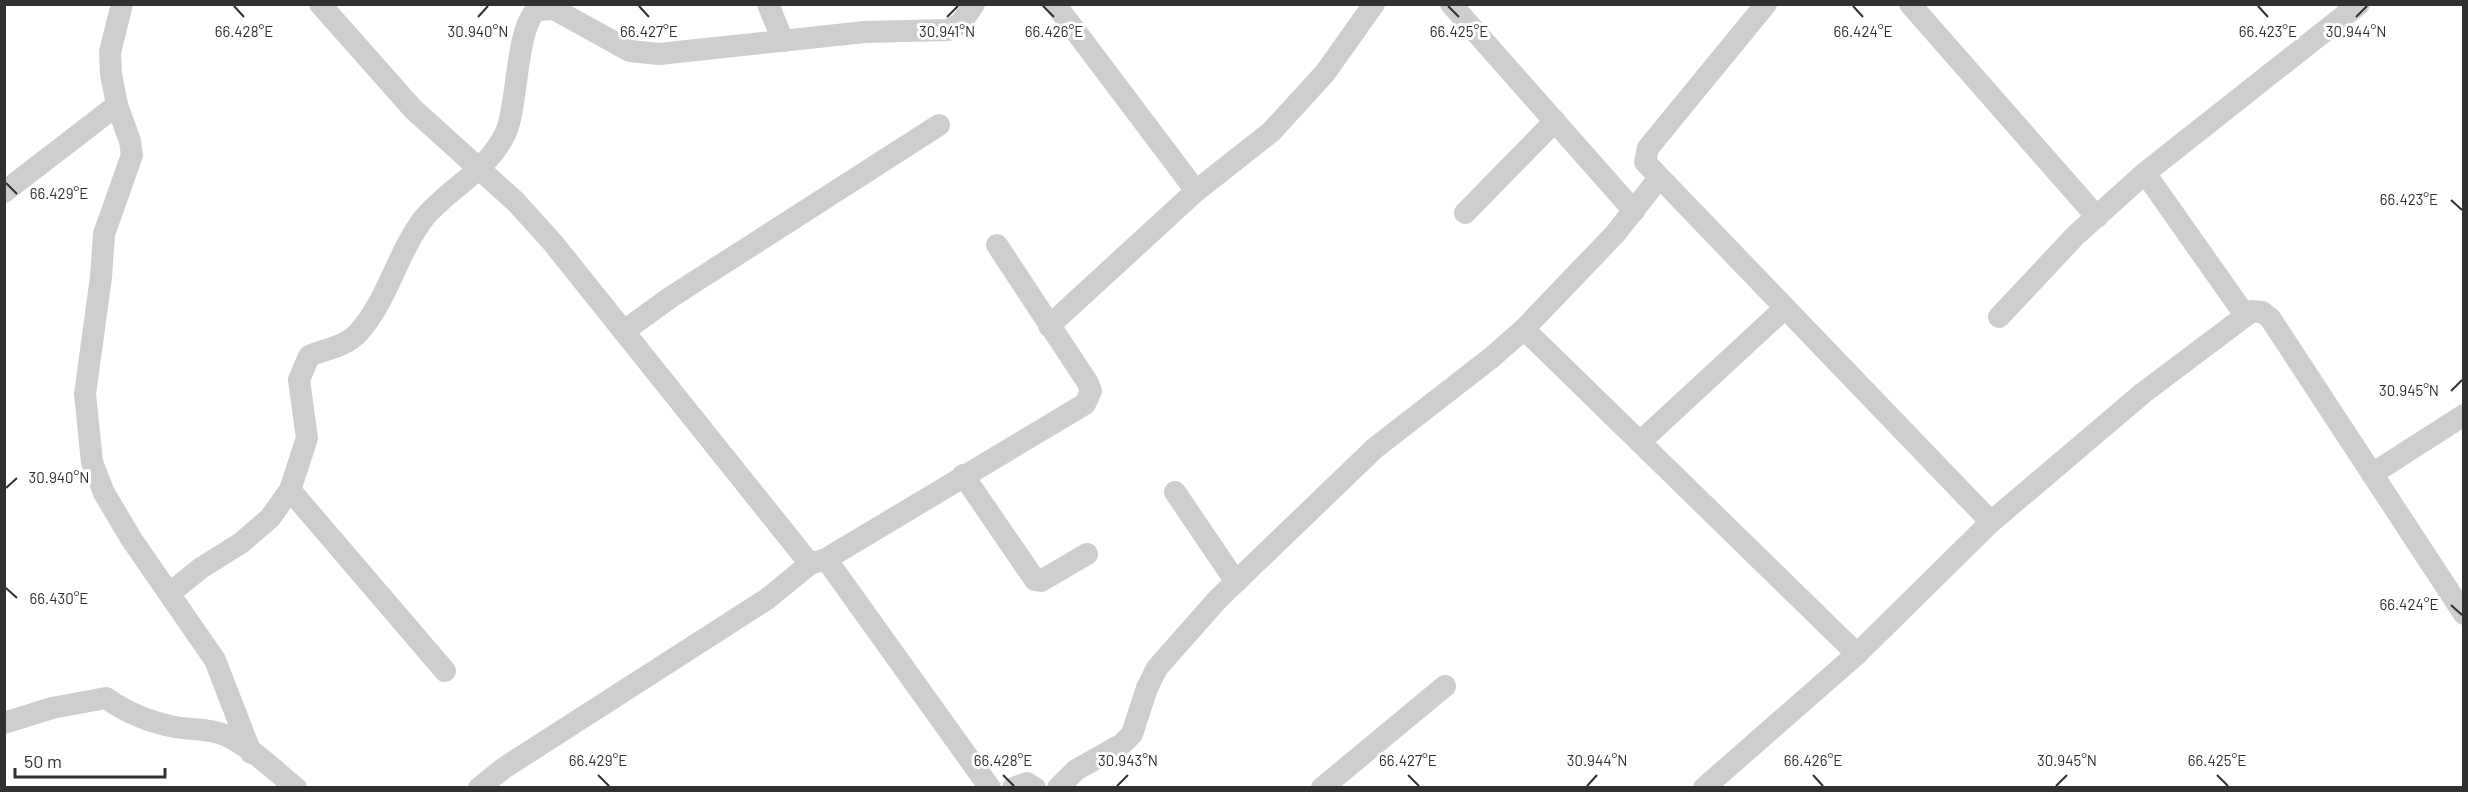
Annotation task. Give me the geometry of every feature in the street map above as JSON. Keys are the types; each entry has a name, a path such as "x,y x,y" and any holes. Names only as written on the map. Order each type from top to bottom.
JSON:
{"street":[{"path":"122,4 110,52 117,105 130,141 132,155 104,234 101,277 85,394 86,426 92,462 104,493 132,540 204,642 222,673 251,753"},
{"path":"321,4 413,109 530,217 818,561 990,788"},
{"path":"768,4 783,41"},
{"path":"170,593 201,568 241,543 270,518 290,490 307,438 299,380 309,356 340,346 357,335 371,315 399,257 425,218 479,168 497,147 506,130 526,26 532,13 540,8 554,9 615,44 643,54 659,54 865,32 949,30 961,23 974,4"},
{"path":"1055,4 1196,191"},
{"path":"1049,326 1196,191 1271,132 1325,73 1374,4"},
{"path":"1451,4 1634,211"},
{"path":"1766,4 1646,152 1646,163 1991,522"},
{"path":"1910,4 2097,217"},
{"path":"1999,317 2076,235 2145,173 2359,4"},
{"path":"4,192 117,105"},
{"path":"1464,213 1555,121"},
{"path":"624,331 671,297 939,125"},
{"path":"2145,173 2245,315"},
{"path":"1058,788 1076,770 1122,744 1132,734 1147,688 1157,668 1236,582 1375,448 1491,358 1524,329 1634,211 1659,178"},
{"path":"479,788 504,768 767,599 818,561 1073,413 1088,400 1091,392 1088,383 997,245"},
{"path":"1640,442 1785,308"},
{"path":"1704,788 1857,654 1991,522 2143,393 2245,315 2257,310 2270,318 2463,614"},
{"path":"1524,329 1857,654"},
{"path":"2372,474 2463,415"},
{"path":"963,475 1035,579 1041,581 1087,554"},
{"path":"290,490 446,671"},
{"path":"1175,492 1236,582"},
{"path":"1322,788 1445,686"},
{"path":"4,723 52,708 106,699 124,710 151,721 177,728 205,729 226,736 296,788"},
{"path":"1013,788 1027,783 1035,788"}]}
